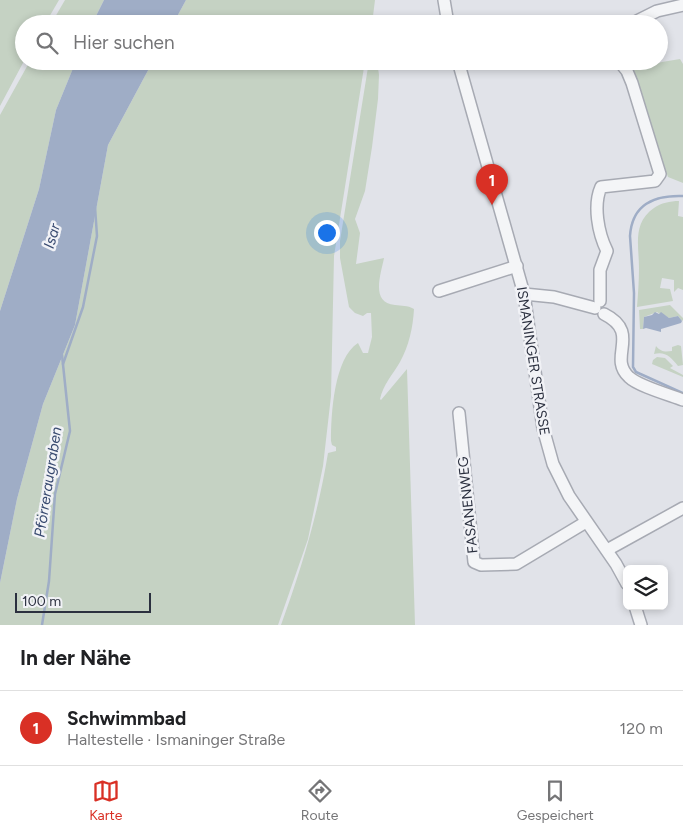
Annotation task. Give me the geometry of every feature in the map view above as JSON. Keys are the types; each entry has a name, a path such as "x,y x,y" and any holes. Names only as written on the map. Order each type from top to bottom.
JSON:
{"street":[{"path":"444,0 446,15"},
{"path":"649,15 683,5"},
{"name":"ISMANINGER STRASSE","path":"461,70 524,294 545,437 560,480 623,577"},
{"path":"600,308 600,270 607,251 600,234 598,195 601,187 655,181 660,174 634,88 626,70"},
{"name":"ISMANINGER STRASSE","path":"439,291 517,266"},
{"path":"524,294 554,297 600,308 615,320 622,329 622,364 630,378 683,400"},
{"name":"FASANENWEG","path":"459,414 474,562 481,565 516,564 586,522"},
{"path":"607,550 683,508"},
{"path":"636,610 641,625"}],"green space":[{"path":"0,0 59,0 50,15 15,15 15,70 19,70 0,106"},
{"path":"65,0 104,0 96,15 56,15"},
{"path":"186,0 375,0 373,15 178,15"},
{"path":"680,59 683,64 683,183 668,177 634,70 668,70 668,61"},
{"path":"25,70 72,70 56,110 39,189 0,311 0,115"},
{"path":"148,70 364,70 334,256 331,396 323,466 308,539 278,625 0,625 0,583 17,499 43,404 75,325 108,145"},
{"path":"368,70 378,70 378,99 372,147 365,191 355,219 360,233 356,264 384,258 379,287 382,299 387,303 414,309 412,329 406,350 386,384 380,399 407,369 415,625 281,625 309,540 328,453 336,451 336,447 332,445 331,441 331,430 333,402 339,373 350,350 358,343 363,353 368,353 372,337 371,313 363,316 355,313 349,307 340,258 340,241"},
{"path":"672,201 679,201 678,216 683,217 683,290 678,288 674,292 674,280 662,278 660,288 670,289 673,301 637,307 639,273 638,235 642,221 657,206"},
{"path":"670,305 683,318 682,321 678,316 669,318 657,312 644,317 643,329 640,329 639,310"},
{"path":"656,346 661,350 672,351 672,347 681,346 683,365 678,366 665,354 654,354"},
{"path":"657,357 665,358 673,366 670,368 683,375 683,377 652,364 653,360"}],"water":[{"path":"104,0 186,0 178,15 96,15"},
{"name":"Isar","path":"72,70 148,70 108,145 75,325 43,404 17,499 0,583 0,311 39,189 56,110"},
{"path":"655,312 659,314 661,312 669,318 678,316 682,321 681,323 661,329 661,332 643,329 644,317"}],"waterway":[{"path":"683,196 663,197 646,204 635,216 630,236 634,293 633,367 636,372 683,393"},
{"path":"63,364 83,307 97,236 95,207"},
{"name":"Pförreraugraben","path":"42,625 49,581 55,494 70,431 62,355"}],"place":[{"name":"Schwimmbad","path":"492,205"}]}
